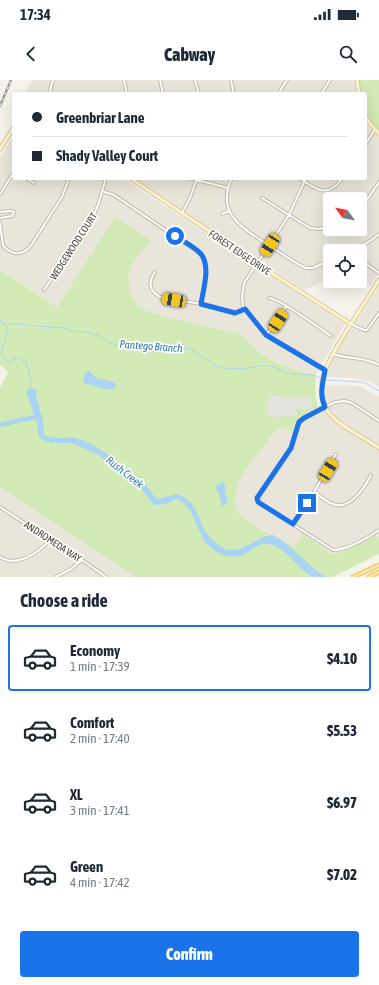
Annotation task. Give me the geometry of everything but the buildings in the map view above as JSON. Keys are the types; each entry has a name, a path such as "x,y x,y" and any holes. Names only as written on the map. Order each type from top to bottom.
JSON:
{"main road":[{"path":"353,577 379,565"},
{"path":"369,577 379,572"}],"street":[{"path":"50,92 50,86 53,80"},
{"path":"124,80 127,92"},
{"path":"160,80 163,92"},
{"path":"195,80 198,92"},
{"path":"231,80 232,92"},
{"path":"279,92 286,80"},
{"path":"321,92 330,80"},
{"path":"357,80 359,92"},
{"path":"367,119 379,134"},
{"path":"0,149 12,129"},
{"path":"367,142 375,130"},
{"path":"0,194 12,175"},
{"path":"29,180 34,183"},
{"path":"0,223 3,246 12,252 20,254 25,252 30,247 62,197 68,180"},
{"name":"WEDGEWOOD COURT","path":"44,290 93,217 105,180"},
{"name":"FOREST EDGE DRIVE","path":"133,180 351,324"},
{"path":"182,213 190,198 196,180"},
{"path":"200,180 228,188"},
{"path":"231,180 226,198 229,211 238,224 306,268 314,268 323,264"},
{"path":"302,180 318,190 328,191 336,187 341,180"},
{"path":"305,182 289,215 244,283 242,302 245,309 266,335 325,370"},
{"path":"367,199 379,182"},
{"path":"102,191 114,195 201,254 205,264 201,304"},
{"path":"262,198 310,228 323,228"},
{"path":"222,214 229,211"},
{"path":"0,212 14,212 12,216 0,218"},
{"path":"365,244 379,234"},
{"path":"367,264 379,273"},
{"path":"155,272 150,284 152,290 159,296 201,304 235,313 245,309"},
{"path":"379,280 333,354 325,370 321,392 322,402 331,417 379,448"},
{"path":"270,298 286,306 331,336"},
{"path":"266,335 278,321 286,306"},
{"path":"351,324 367,330 379,313"},
{"path":"333,354 364,360 379,365"},
{"path":"379,421 348,401 341,401 325,407 304,418 299,422 291,448 257,496 258,502 333,550 345,547 371,536 379,530"},
{"path":"293,524 336,454"},
{"path":"314,492 335,505 345,504 359,494 371,475"},
{"name":"ANDROMEDA WAY","path":"0,507 71,552 106,577"},
{"path":"0,557 5,560 17,561 26,558 50,540"},
{"path":"56,577 82,560"}],"shaded area":[{"path":"31,80 354,80 356,92 26,92"},
{"path":"367,125 379,138 379,274 371,286 367,284 367,244 323,244 323,282 304,290 136,180 367,180"},
{"path":"12,138 12,180 125,180 345,324 316,374 305,373 280,364 256,350 240,333 162,316 140,308 132,297 128,278 132,265 151,240 115,217 57,307 0,270 0,157"},
{"path":"379,287 379,387 370,381 352,378 327,377 330,366 338,349"},
{"path":"326,385 360,386 379,397 379,539 377,537 337,555 303,534 295,548 262,530 239,514 235,503 238,484 246,470 277,429 293,430 297,420 326,403"},
{"path":"271,396 309,398 313,405 305,410 300,408 296,409 297,416 271,417 268,416 268,401"},
{"path":"0,487 136,577 0,577"}],"green space":[{"path":"359,80 379,80 379,131 368,118 367,92 360,92"},
{"path":"115,217 151,240 132,265 128,278 132,297 140,308 162,316 240,333 256,350 279,364 305,373 316,374 316,399 318,407 302,416 297,421 293,431 280,428 277,429 246,470 238,484 235,503 239,514 262,530 294,547 303,534 331,553 337,554 377,536 379,539 379,554 333,577 136,577 0,487 0,388 8,372 0,365 0,270 57,307"}],"water":[{"path":"89,371 96,378 114,382 116,386 114,389 105,389 84,383 83,380 85,373"},
{"path":"29,389 37,389 36,395 43,421 44,435 74,438 90,443 110,456 144,484 155,498 159,499 172,495 178,495 187,499 194,508 207,534 225,549 235,550 267,536 273,535 287,544 326,577 314,577 308,574 286,553 274,545 264,544 245,554 234,557 217,552 204,541 190,510 184,503 176,499 166,504 154,505 138,485 97,454 71,443 52,443 39,437 37,424 26,391"},
{"path":"223,482 225,486 225,494 228,499 226,504 222,506 219,494 215,487"}],"waterway":[{"path":"0,320 8,330 1,353 7,363 17,358 26,362 32,389"},
{"name":"Pantego Branch","path":"4,323 63,328 73,331 86,332 98,335 108,342 119,346 133,345 160,348 171,346 191,349 216,366 227,369 248,368 264,365 274,367 287,373 313,375 319,377"},
{"name":"Pantego Branch","path":"326,380 362,382 379,391"},
{"name":"Rush Creek","path":"0,425 38,417 39,420"}],"railway":[{"path":"0,106 11,80"}],"route":[{"path":"175,236 198,251 203,257 205,271 201,304 235,313 245,309 266,335 325,370 321,392 322,402 325,407 299,422 291,448 257,496 258,502 293,524 307,503"}]}
